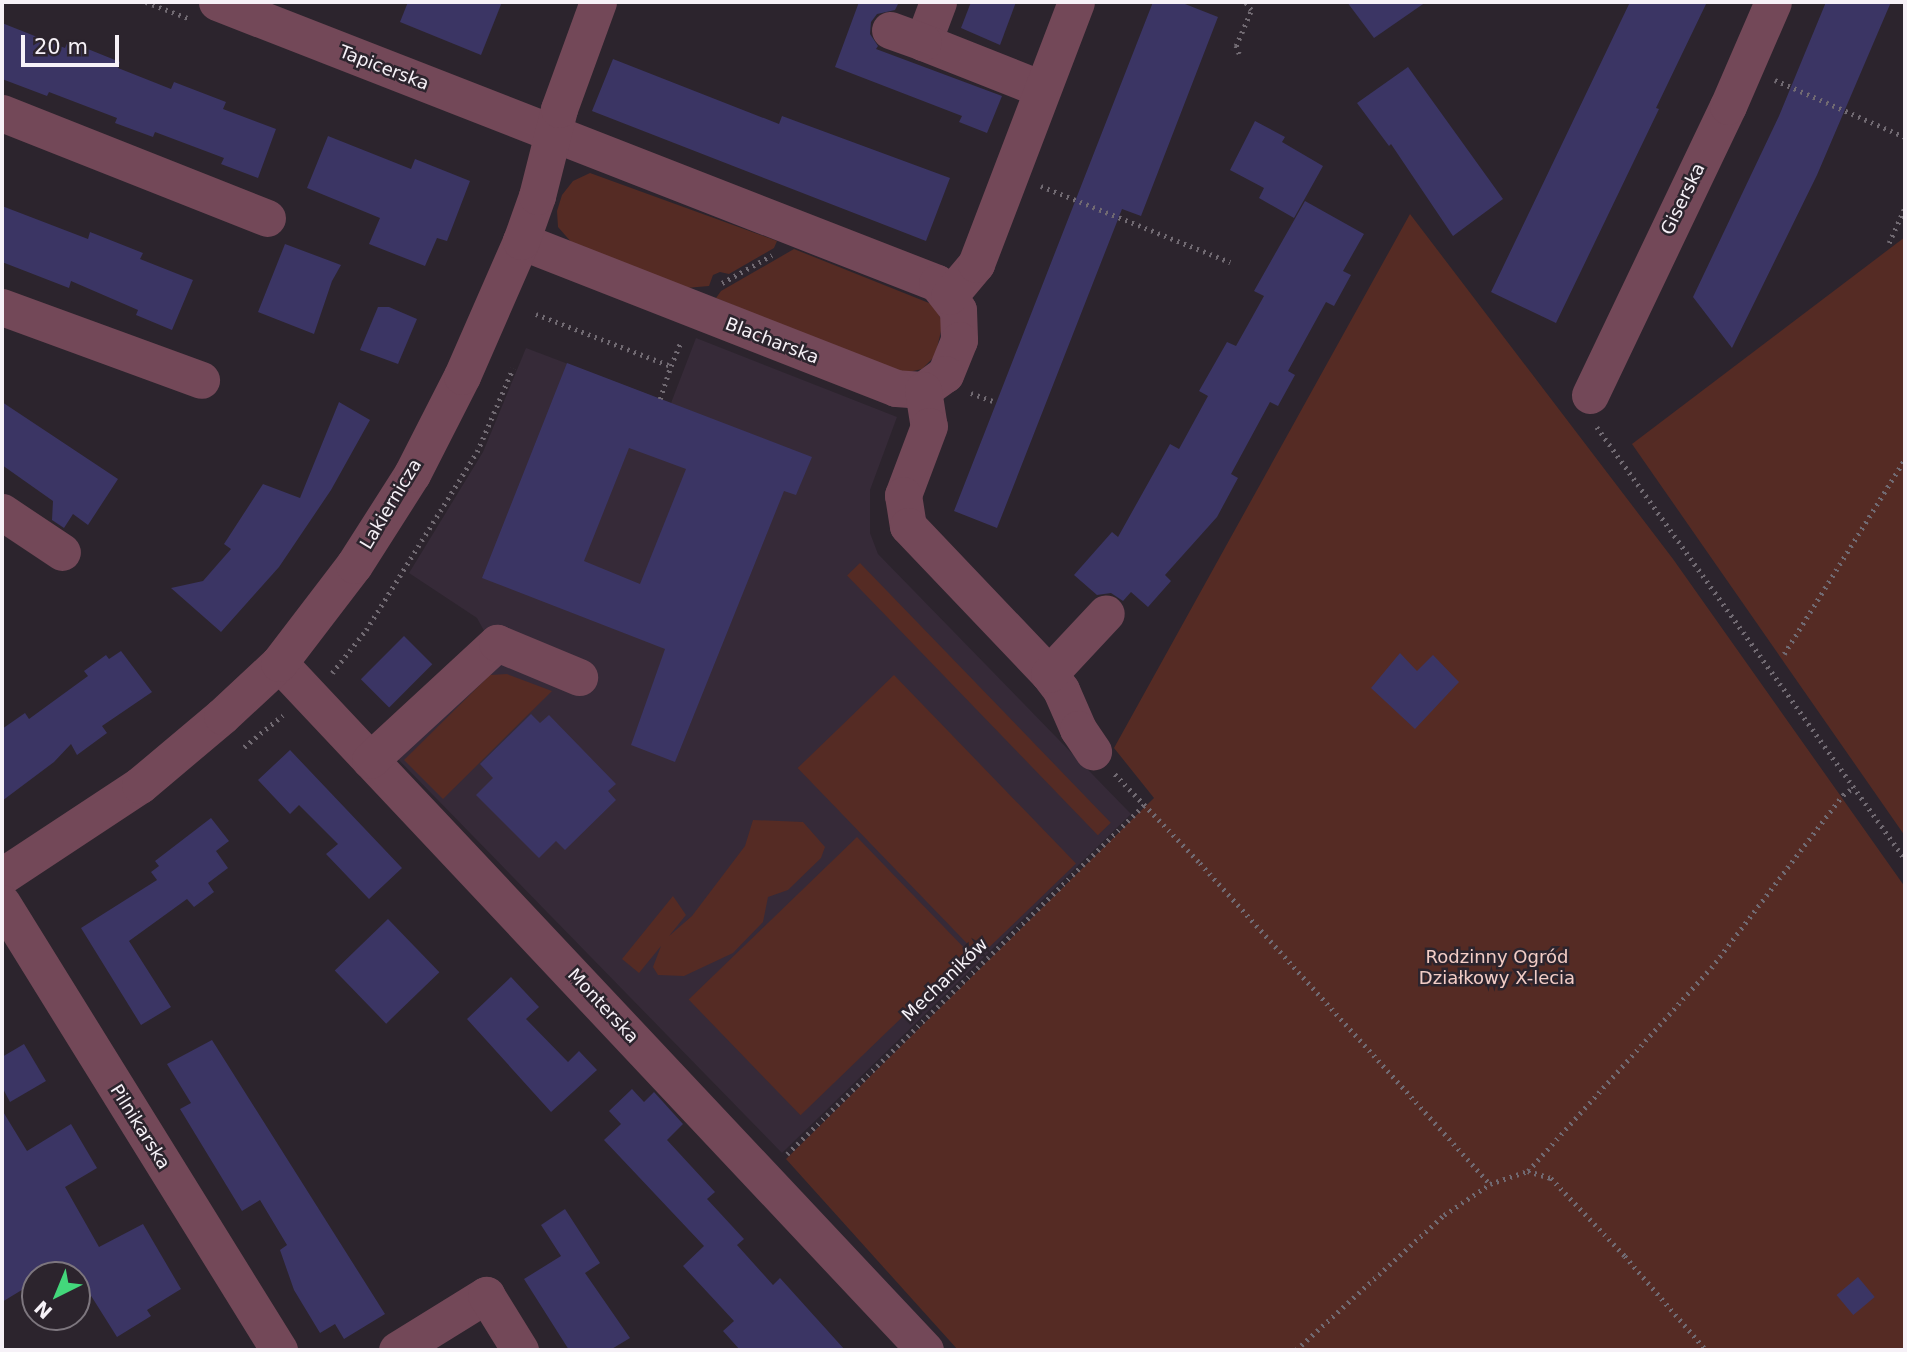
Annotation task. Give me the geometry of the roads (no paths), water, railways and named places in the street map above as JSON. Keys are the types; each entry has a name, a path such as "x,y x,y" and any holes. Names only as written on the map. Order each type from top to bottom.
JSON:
{"street":[{"name":"Tapicerska","path":"217,2 551,134"},
{"name":"Lakiernicza","path":"2,876 140,785 279,663 354,565 412,474 462,376 521,241 537,195 551,134 598,2"},
{"path":"938,2 906,36 1042,89"},
{"path":"949,296 976,264 1076,2"},
{"name":"Giserska","path":"1592,410 1773,2"},
{"path":"2,113 267,218"},
{"path":"551,134 937,284 949,296 958,310 959,340 945,374 923,390 929,426 903,495 908,526 1049,674 1061,690 1078,729 1093,751"},
{"name":"Blacharska","path":"521,241 820,360 896,388 923,390"},
{"path":"2,307 201,380"},
{"path":"2,512 62,552"},
{"path":"1049,674 1106,613"},
{"path":"370,760 497,643 579,677"},
{"name":"Monterska","path":"279,663 925,1350"},
{"name":"Pilnikarska","path":"2,903 279,1350"},
{"path":"397,1350 486,1295 520,1350"}],"park label":[{"name":"Rodzinny Ogród Działkowy X-lecia","path":"1497,968"}]}
